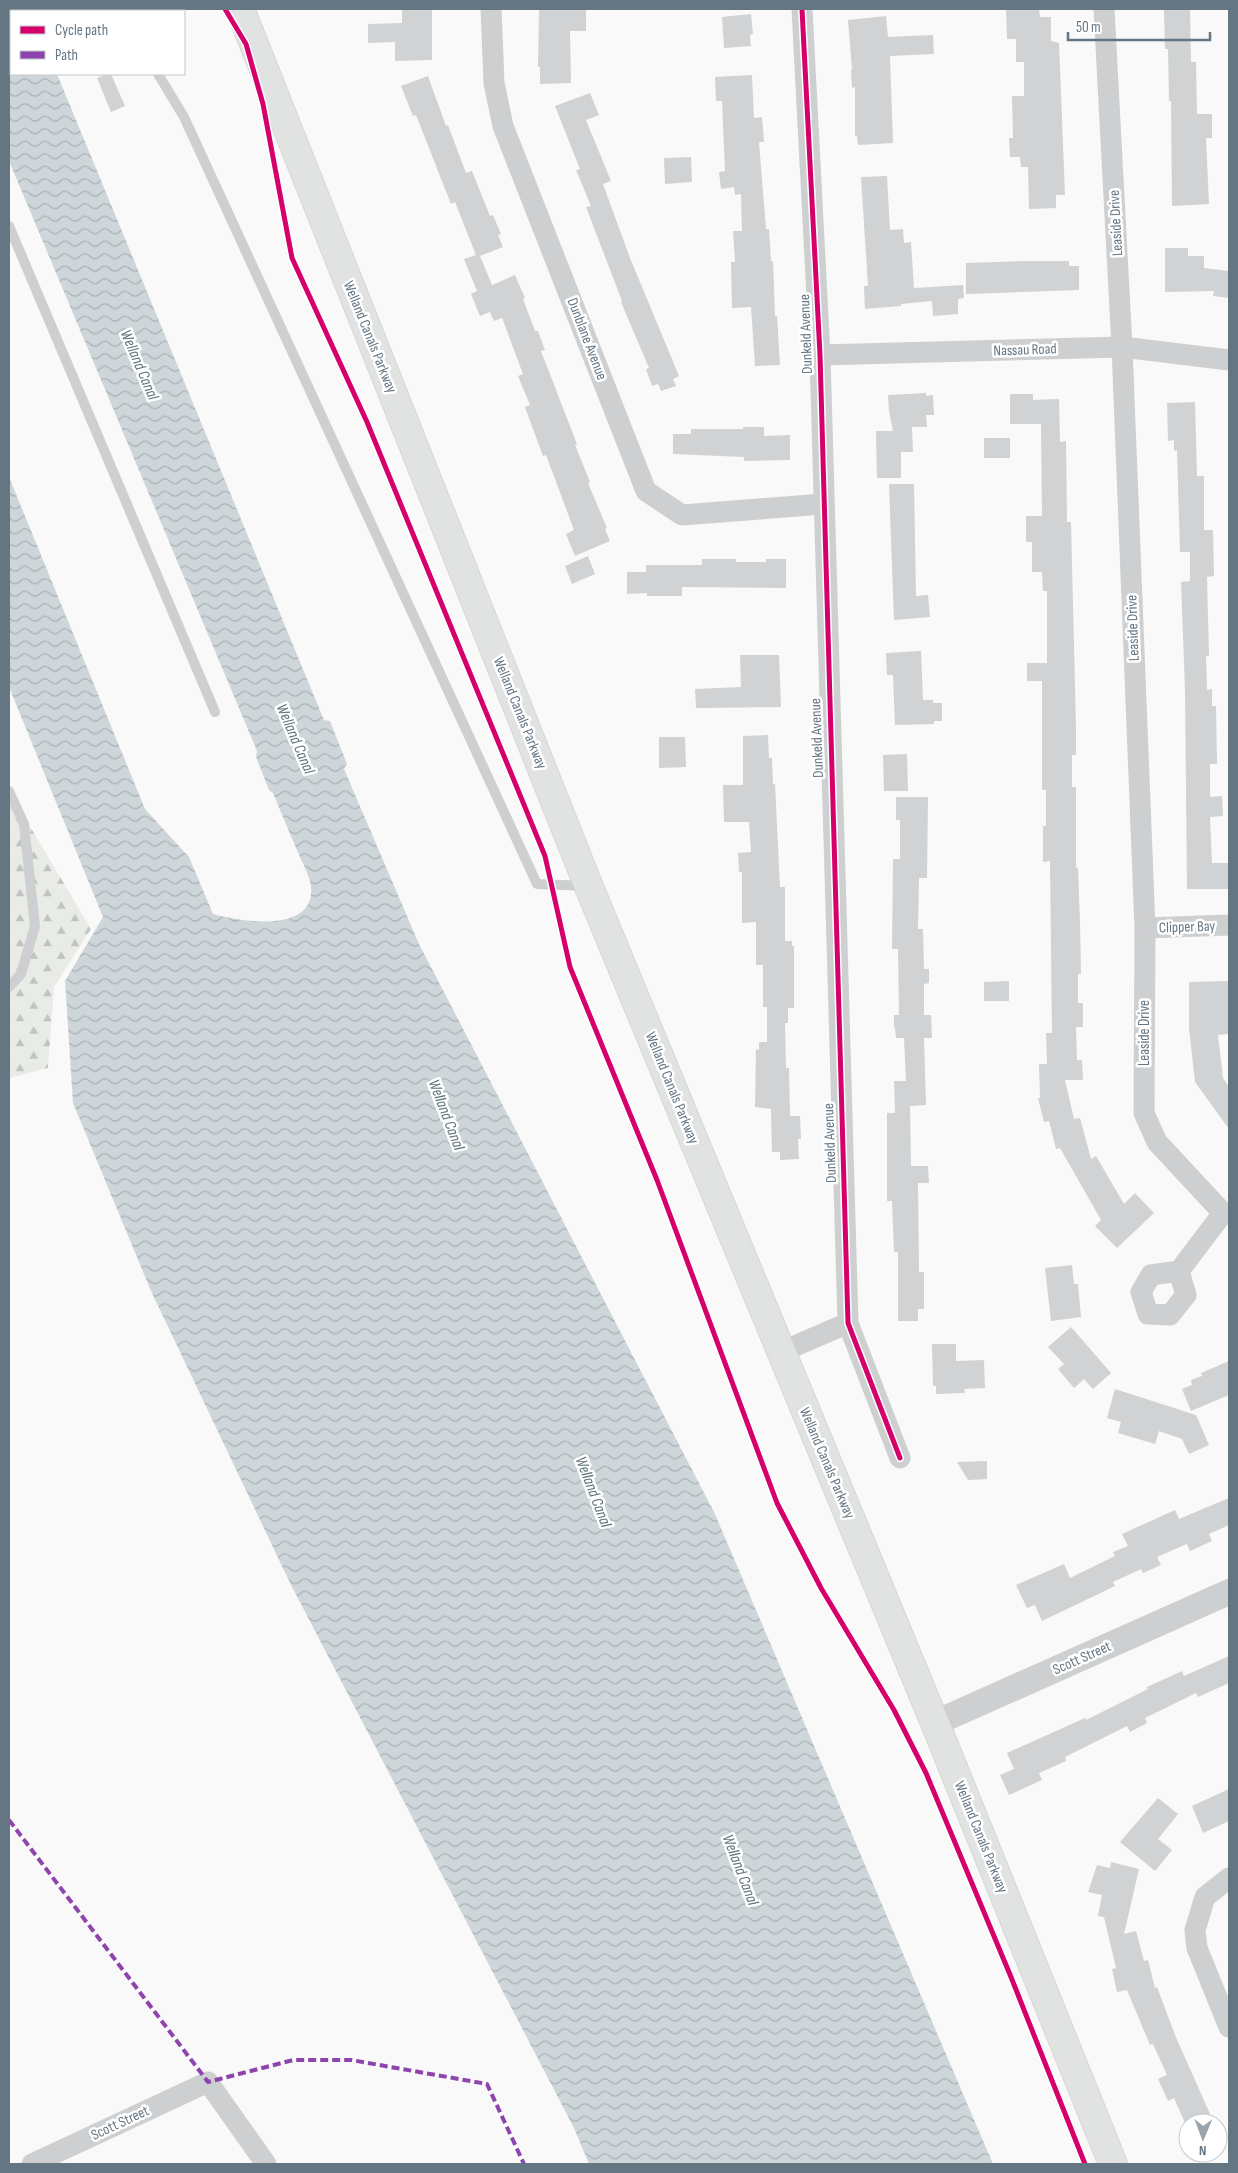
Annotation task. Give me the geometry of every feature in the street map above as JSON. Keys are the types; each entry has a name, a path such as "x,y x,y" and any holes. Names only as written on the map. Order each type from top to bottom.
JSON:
{"main road":[{"name":"Welland Canals Parkway","path":"240,9 589,887 935,1723 1113,2164"}],"street":[{"name":"Dunblane Avenue","path":"491,9 494,83 503,126 646,491 682,516 822,504"},
{"name":"Dunkeld Avenue","path":"802,9 820,355 822,504 848,1324 900,1458"},
{"name":"Leaside Drive","path":"1104,9 1122,347 1145,928 1144,1113 1157,1142 1226,1213"},
{"name":"Nassau Road","path":"820,355 1122,347 1229,360"},
{"name":"Clipper Bay","path":"1145,928 1229,926"},
{"path":"1179,1271 1226,1213"},
{"path":"781,1352 848,1324"},
{"name":"Scott Street","path":"935,1723 1229,1592"},
{"path":"1229,1878 1205,1897 1195,1930 1197,1948 1229,2027"},
{"name":"Scott Street","path":"32,2164 208,2082 266,2164"}],"lane":[{"path":"159,75 188,126 537,884 589,887"},
{"path":"9,226 215,712"},
{"path":"9,791 24,824 35,926 21,974 9,987"}],"green space":[{"path":"9,791 91,929 54,987 48,1068 9,1078"}],"water":[{"name":"Welland Canal","path":"9,9 30,9 10,10 10,75 57,75 324,720 330,721 347,764 344,769 419,944 714,1512 993,2164 589,2164 574,2128 291,1585 151,1291 73,1103 65,981 103,917 9,687 9,477 145,809 189,857 213,914 241,920 258,921 290,918 302,912 309,901 311,886 307,872 273,793 269,790 256,757 257,751 9,161"}],"building":[{"path":"402,9 432,9 432,60 395,61 395,42 368,43 368,24 402,23"},
{"path":"539,9 586,9 586,31 570,31 571,83 540,84 540,67 538,67"},
{"path":"1006,9 1039,9 1040,17 1051,17 1051,41 1059,43 1065,195 1056,195 1056,208 1029,209 1028,167 1021,167 1020,157 1010,157 1009,138 1013,138 1012,96 1024,96 1024,62 1016,62 1016,39 1007,39"},
{"path":"1190,9 1191,62 1196,62 1197,114 1212,114 1212,138 1206,138 1209,204 1172,206 1171,101 1169,101 1168,49 1165,49 1164,10"},
{"path":"751,14 753,34 750,35 751,46 724,48 722,17"},
{"path":"886,16 888,37 933,35 934,54 890,56 893,143 858,145 857,136 855,136 855,87 852,88 848,20"},
{"path":"111,75 125,106 111,112 97,78"},
{"path":"752,75 754,118 762,117 764,142 759,142 766,229 769,229 771,261 773,261 775,316 777,316 780,365 755,366 751,307 732,308 731,262 735,262 733,231 742,231 741,194 735,195 734,187 721,189 719,172 725,171 722,101 716,101 715,77"},
{"path":"428,76 466,173 472,171 490,216 493,215 501,234 498,235 503,247 480,256 492,285 515,275 525,298 523,299 535,331 538,331 545,350 541,351 577,444 575,445 590,482 588,483 607,528 605,529 610,541 575,556 566,534 574,530 546,455 543,456 525,407 530,405 518,376 523,374 502,318 494,321 490,312 480,316 471,294 477,291 464,259 476,255 455,202 451,204 416,115 413,116 401,86"},
{"path":"590,93 599,115 586,120 611,181 603,184 630,258 679,376 673,379 676,386 661,391 658,384 652,386 646,369 649,368 621,302 586,207 591,206 576,170 580,169 555,106"},
{"path":"691,157 692,182 665,184 664,158"},
{"path":"887,176 890,230 903,229 904,243 911,242 914,288 963,285 964,298 958,299 958,314 933,316 932,301 865,309 864,286 868,286 861,177"},
{"path":"1165,248 1188,248 1188,256 1204,256 1204,268 1229,271 1229,298 1213,296 1214,291 1165,292"},
{"path":"1069,261 1069,266 1079,266 1079,290 966,294 966,263"},
{"path":"926,393 926,396 933,395 934,415 926,415 927,427 912,427 913,452 901,452 901,478 877,478 876,431 893,431 888,395"},
{"path":"1010,394 1033,394 1033,400 1059,399 1060,442 1066,441 1067,522 1071,522 1076,728 1076,755 1072,755 1072,787 1076,787 1076,868 1078,868 1080,923 1081,974 1078,974 1078,1003 1083,1003 1083,1027 1076,1027 1077,1060 1082,1060 1083,1080 1065,1080 1074,1119 1080,1118 1091,1159 1096,1156 1124,1204 1135,1193 1154,1213 1117,1248 1095,1226 1101,1220 1060,1148 1056,1149 1049,1121 1044,1122 1038,1098 1040,1098 1039,1064 1047,1064 1046,1033 1052,1033 1050,861 1043,862 1046,790 1042,790 1042,681 1027,681 1027,663 1047,663 1047,591 1043,591 1042,572 1032,572 1032,542 1026,542 1026,516 1042,516 1041,424 1010,424"},
{"path":"1195,402 1197,476 1204,476 1204,530 1213,530 1214,576 1207,577 1209,656 1206,656 1207,690 1212,689 1212,706 1216,706 1217,764 1210,764 1210,797 1222,796 1223,816 1210,817 1212,863 1229,863 1229,889 1187,889 1185,690 1181,582 1190,581 1190,552 1180,552 1177,450 1174,451 1174,440 1168,441 1167,403"},
{"path":"743,427 764,427 764,436 790,435 790,460 744,461 744,457 673,454 673,434 691,434 691,429 743,429"},
{"path":"984,438 1010,438 1010,458 984,458"},
{"path":"889,484 914,484 916,596 928,595 930,617 894,620"},
{"path":"588,556 595,574 572,584 565,566"},
{"path":"702,559 736,559 736,562 766,562 766,559 786,559 786,588 682,587 682,596 647,596 647,593 627,594 627,572 646,572 646,565 702,565"},
{"path":"921,651 923,700 933,700 933,703 942,703 942,721 934,721 934,724 895,725 893,675 887,675 886,653"},
{"path":"740,655 779,655 781,707 696,708 695,689 741,687"},
{"path":"768,735 769,758 772,758 773,784 775,784 780,887 785,887 785,941 792,941 792,946 794,946 794,1008 788,1008 788,1023 785,1023 786,1068 789,1068 790,1116 800,1116 801,1139 798,1139 799,1159 780,1160 780,1152 772,1152 771,1109 755,1107 756,1049 759,1050 759,1042 767,1042 767,1007 763,1007 763,965 756,965 756,922 742,923 742,872 739,872 738,853 751,852 749,822 724,822 723,785 743,785 743,736"},
{"path":"659,737 685,737 686,767 659,768"},
{"path":"907,754 908,791 884,791 883,755"},
{"path":"896,797 928,797 927,878 919,878 918,929 923,929 924,969 929,969 929,983 924,984 924,1015 931,1015 932,1038 924,1038 926,1105 910,1106 911,1166 928,1166 929,1183 918,1183 919,1272 924,1272 924,1309 918,1309 918,1321 898,1321 898,1252 894,1252 892,1201 887,1201 887,1113 895,1113 894,1081 906,1081 904,1038 896,1038 894,1027 894,1015 899,1015 898,949 892,949 893,859 900,859 900,820 896,820"},
{"path":"1009,981 1009,1001 984,1001 984,982"},
{"path":"1229,981 1229,1034 1218,1035 1223,1078 1229,1087 1229,1129 1195,1082 1189,1028 1189,982"},
{"path":"1072,1265 1074,1284 1078,1284 1081,1317 1051,1321 1045,1268"},
{"path":"1071,1327 1111,1373 1093,1389 1084,1379 1074,1388 1058,1369 1064,1364 1048,1347"},
{"path":"932,1344 956,1344 956,1361 984,1360 985,1388 964,1389 965,1393 936,1394 936,1386 933,1386"},
{"path":"1229,1361 1229,1395 1191,1411 1182,1389 1192,1385 1191,1380 1202,1376 1201,1373"},
{"path":"1115,1389 1196,1415 1209,1445 1189,1454 1182,1439 1159,1431 1155,1444 1118,1433 1121,1422 1107,1418"},
{"path":"987,1461 987,1479 968,1480 957,1462"},
{"path":"1229,1498 1229,1525 1209,1534 1212,1541 1190,1551 1187,1544 1157,1557 1161,1565 1143,1573 1141,1569 1113,1582 1115,1586 1042,1621 1035,1605 1027,1608 1016,1585 1064,1564 1070,1578 1115,1556 1113,1552 1128,1546 1122,1534 1175,1510 1179,1519"},
{"path":"1229,1656 1229,1683 1198,1697 1196,1693 1145,1718 1147,1723 1130,1732 1127,1726 1065,1757 1066,1761 1039,1773 1042,1780 1009,1795 1000,1775 1014,1769 1007,1753 1085,1718 1086,1720 1148,1689 1147,1687 1182,1671 1184,1676"},
{"path":"1229,1789 1229,1821 1203,1833 1192,1806"},
{"path":"1158,1798 1178,1814 1158,1839 1172,1850 1155,1871 1120,1842"},
{"path":"1111,1862 1139,1869 1124,1934 1136,1931 1144,1961 1148,1960 1155,1988 1157,1987 1175,2035 1210,2113 1181,2113 1174,2098 1168,2101 1158,2079 1167,2075 1153,2044 1150,2045 1127,1990 1117,1992 1112,1969 1116,1968 1104,1917 1098,1916 1102,1895 1088,1892 1097,1865 1110,1868"}],"marked path":[{"path":"9,1820 208,2082 293,2060 351,2060 487,2084 524,2164"}],"cycle path":[{"path":"225,9 246,44 263,104 292,258 367,422 545,856 570,967 657,1180 777,1503 821,1588 894,1710 926,1773 1011,1977 1085,2164"},
{"path":"802,9 820,355 848,1323 900,1458"}]}
